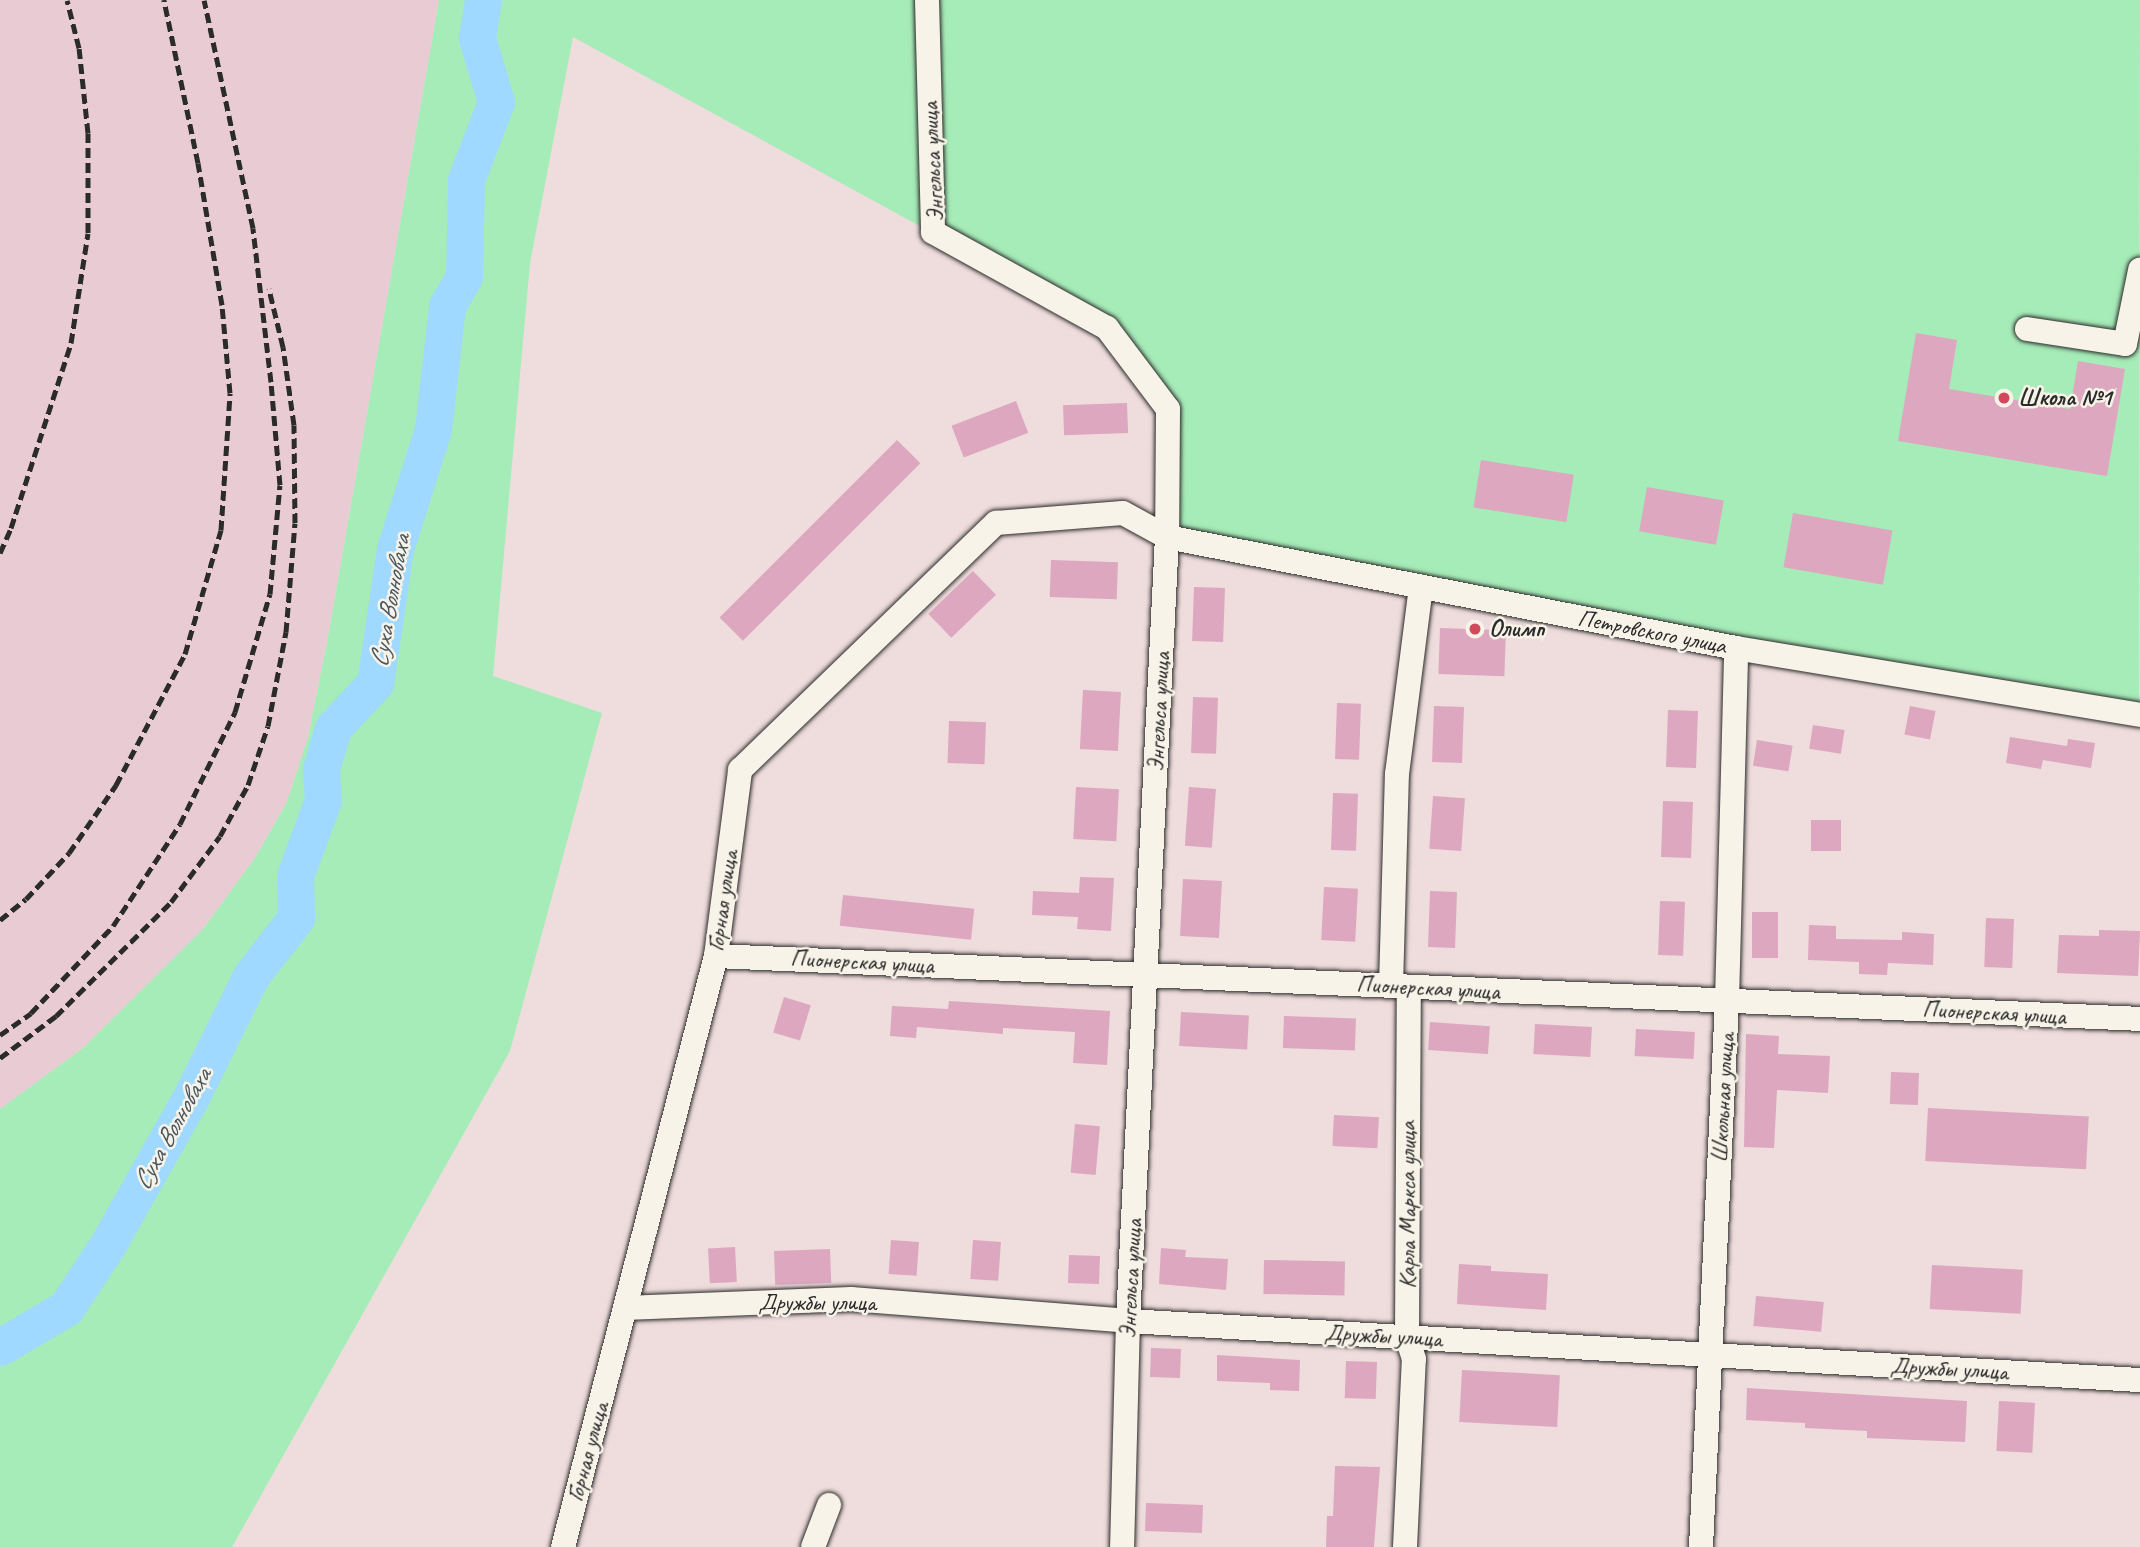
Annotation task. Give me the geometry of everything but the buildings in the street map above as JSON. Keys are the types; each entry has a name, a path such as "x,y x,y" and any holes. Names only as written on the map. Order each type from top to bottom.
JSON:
{"street":[{"name":"Энгельса улица","path":"928,0 933,232 1107,328 1168,409 1167,537 1128,1321 1122,1547"},
{"path":"2027,329 2124,344 2140,270"},
{"name":"Горная улица","path":"563,1547 716,956 740,770 996,523 1123,513 1167,537"},
{"name":"Петровского улица","path":"1167,537 1736,648 2140,715"},
{"name":"Карла Маркса улица","path":"1405,1547 1414,1359 1407,1338 1397,774 1421,587"},
{"name":"Школьная улица","path":"1701,1547 1727,1001 1736,648"},
{"name":"Пионерская улица","path":"716,956 2140,1019"},
{"name":"Дружбы улица","path":"625,1308 851,1299 1128,1321 2140,1381"},
{"path":"814,1547 829,1505"}],"shaded area":[{"path":"0,0 439,0 328,637 308,737 287,802 255,858 203,929 83,1048 0,1109"}],"green space":[{"path":"439,0 2140,0 2139,714 1167,537 1168,409 1107,328 573,37 530,263 493,676 602,713 510,1051 232,1547 0,1547 0,1109 83,1048 203,929 255,858 287,802 308,737 328,637"}],"waterway":[{"name":"Суха Волноваха","path":"0,1347 66,1308 107,1246 191,1097 251,976 296,918 295,876 323,800 321,769 333,728 375,683 395,549 433,429 447,306 464,277 466,180 496,102 477,38 483,0"}],"railway":[{"path":"0,553 11,528 71,343 88,233 88,133 79,48 67,0"},
{"path":"0,920 26,899 69,853 116,785 185,654 221,530 230,393 222,305 198,163 164,0"},
{"path":"0,1035 31,1013 113,926 180,824 235,712 270,594 280,485 271,382 253,228 204,0"},
{"path":"0,1058 56,1016 171,902 220,836 248,785 268,726 286,632 295,523 294,425 283,347 269,289"}],"place":[{"name":"Школа №1","path":"2004,398"},
{"name":"Олимп","path":"1475,629"}]}
